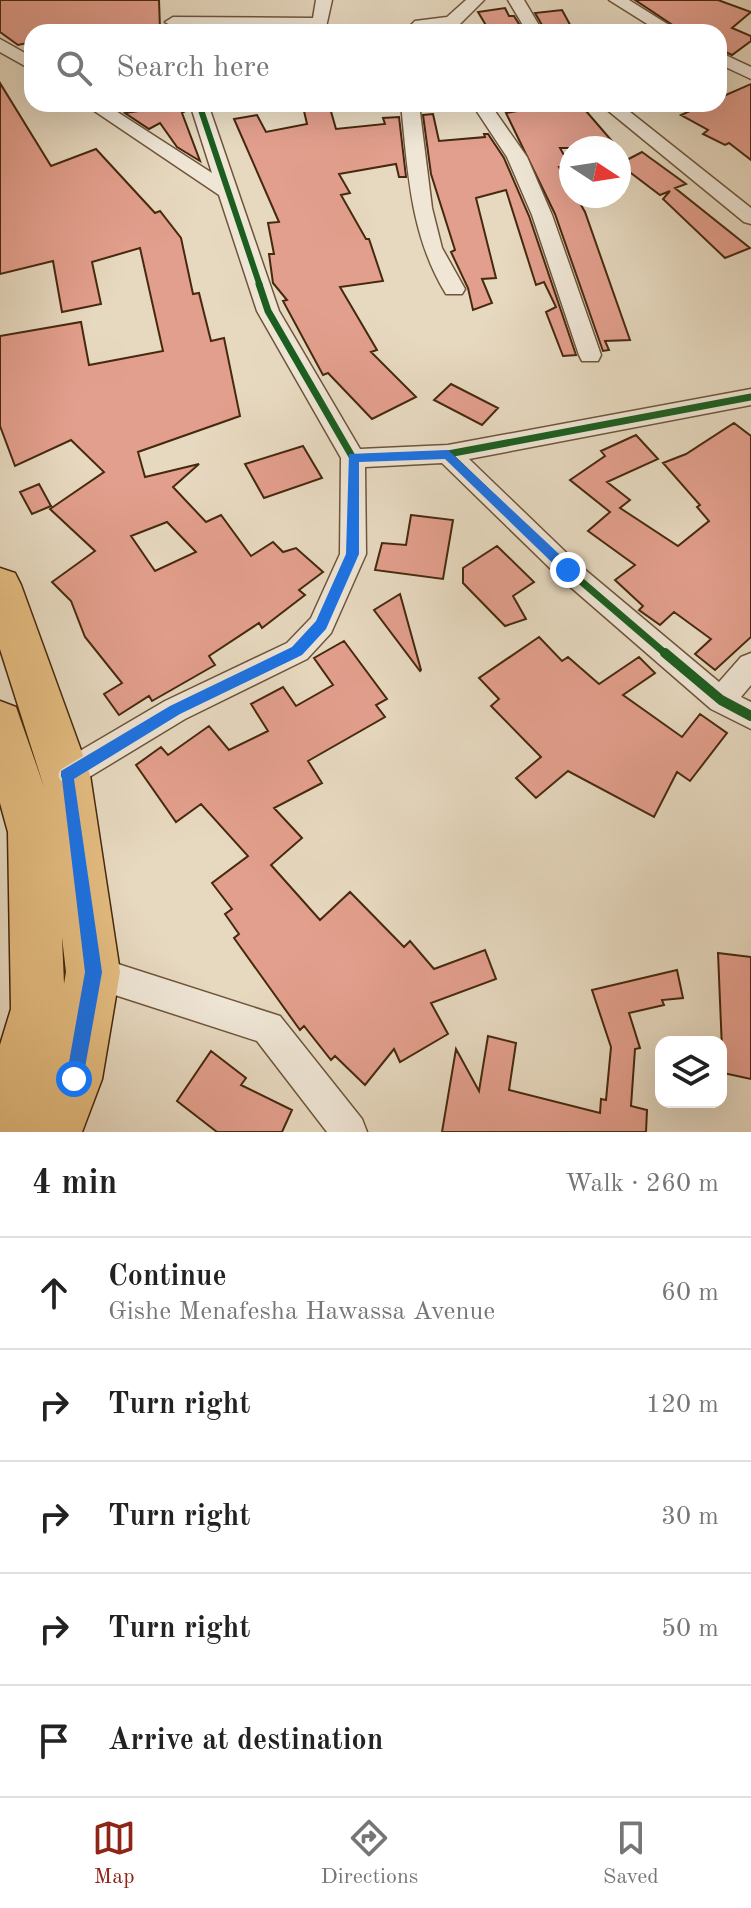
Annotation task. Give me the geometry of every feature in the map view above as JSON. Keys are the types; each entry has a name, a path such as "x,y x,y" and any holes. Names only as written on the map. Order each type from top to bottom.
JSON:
{"main road":[{"path":"0,585 66,775 93,972 74,1079 53,1132"},
{"path":"0,722 33,832 38,1009 2,1132"}],"street":[{"path":"172,0 175,24"},
{"path":"284,24 320,23 324,0"},
{"path":"455,24 476,0"},
{"path":"516,0 530,24"},
{"path":"617,0 658,24"},
{"path":"0,44 24,60"},
{"path":"727,61 751,74"},
{"path":"105,112 227,191"},
{"path":"66,775 175,710 297,651 321,625 353,554 353,458 268,311 202,112"},
{"path":"411,112 422,208 432,248 454,289"},
{"path":"486,112 517,157 536,200 590,355"},
{"path":"619,112 751,218"},
{"path":"353,458 448,454 751,397"},
{"path":"448,454 568,570 721,700 751,716"},
{"path":"721,700 751,665"},
{"path":"93,972 268,1028 349,1132"}],"building":[{"path":"0,0 159,0 160,24 24,24 24,44 18,45 0,32"},
{"path":"635,0 718,0 751,12 732,28 751,36 751,41 732,55 727,53 727,24 671,24"},
{"path":"505,8 519,24 485,24 478,12"},
{"path":"562,10 570,24 541,24 535,13"},
{"path":"0,83 51,166 96,149 155,213 160,211 181,238 193,294 199,293 211,341 224,338 240,416 138,452 145,477 199,464 173,487 206,522 221,515 251,556 273,542 283,552 296,548 323,572 299,590 305,595 262,628 259,623 209,656 215,665 152,701 149,696 119,715 104,694 122,683 85,637 71,601 52,582 95,551 50,509 104,472 71,440 15,466 0,426 0,336 81,322 89,365 163,351 140,248 92,262 101,304 62,312 53,261 0,274","holes":["167,522 196,552 155,571 131,536"]},
{"path":"751,84 751,160 729,143 725,145 703,134 708,130 681,115 688,112 727,112 727,94"},
{"path":"184,112 200,161 177,147 160,123 149,129 125,113"},
{"path":"304,112 331,112 336,129 385,124 383,118 399,117 406,177 399,177 396,164 339,174 350,193 341,195 366,239 369,239 383,281 340,287 377,350 371,352 416,397 372,419 328,373 323,375 283,301 287,300 273,283 269,254 274,254 268,223 279,222 234,119 257,115 266,132 307,124"},
{"path":"587,112 608,136 559,136 559,208 583,208 585,212 630,340 605,341 609,350 603,351 555,214 506,113"},
{"path":"433,114 439,141 485,137 484,134 488,134 504,158 529,216 576,355 563,356 546,312 556,307 544,282 536,285 506,190 476,198 496,278 482,279 492,303 473,310 468,288 451,252 455,250 431,174 423,115"},
{"path":"642,152 686,184 675,188 750,248 725,258 663,199 670,191 660,195 631,173 631,158"},
{"path":"451,384 498,408 482,425 434,400"},
{"path":"734,423 751,436 751,637 715,670 695,654 711,639 674,612 660,625 639,610 643,606 615,580 635,565 588,531 610,512 570,480 605,456 601,451 636,435 658,459 607,482 630,500 620,508 678,546 709,521 697,507 700,505 663,463 686,454"},
{"path":"303,446 322,478 264,498 245,464"},
{"path":"39,484 51,506 32,514 20,492"},
{"path":"411,515 453,520 443,579 375,570 382,543 406,545"},
{"path":"497,546 534,582 513,596 526,619 505,626 463,583 463,568"},
{"path":"400,594 421,670 420,671 374,610"},
{"path":"539,637 562,661 568,657 599,684 639,657 655,673 623,695 682,737 700,714 727,733 690,781 677,772 654,817 568,771 536,798 516,778 541,757 491,706 499,699 479,678"},
{"path":"344,641 387,699 376,705 385,717 308,761 322,783 274,808 302,838 271,865 320,920 350,892 404,947 410,941 434,969 485,950 496,979 431,1003 448,1034 400,1062 394,1049 365,1085 335,1056 331,1060 304,1026 300,1030 234,938 239,934 225,914 232,909 212,883 248,856 201,804 176,822 136,765 161,747 168,755 209,726 229,750 268,731 251,704 283,687 296,706 333,685 314,658"},
{"path":"718,953 751,957 751,1079 727,1074 727,1036 721,1036"},
{"path":"677,970 683,998 662,1000 664,1005 629,1013 640,1048 635,1049 631,1106 647,1110 646,1132 442,1132 456,1049 479,1091 488,1036 516,1043 509,1090 600,1113 601,1099 606,1100 611,1047 592,990"},
{"path":"211,1051 246,1078 241,1085 292,1110 282,1132 217,1132 177,1101"}],"cycle path":[{"path":"202,112 268,311 353,458 448,454 751,397"},
{"path":"448,454 568,570 721,700 751,716"},
{"path":"66,775 175,710 297,651 321,625 353,554 353,458"}],"route":[{"path":"74,1079 93,972 66,775 175,710 297,651 321,625 353,554 353,458 448,454 568,570"}]}
